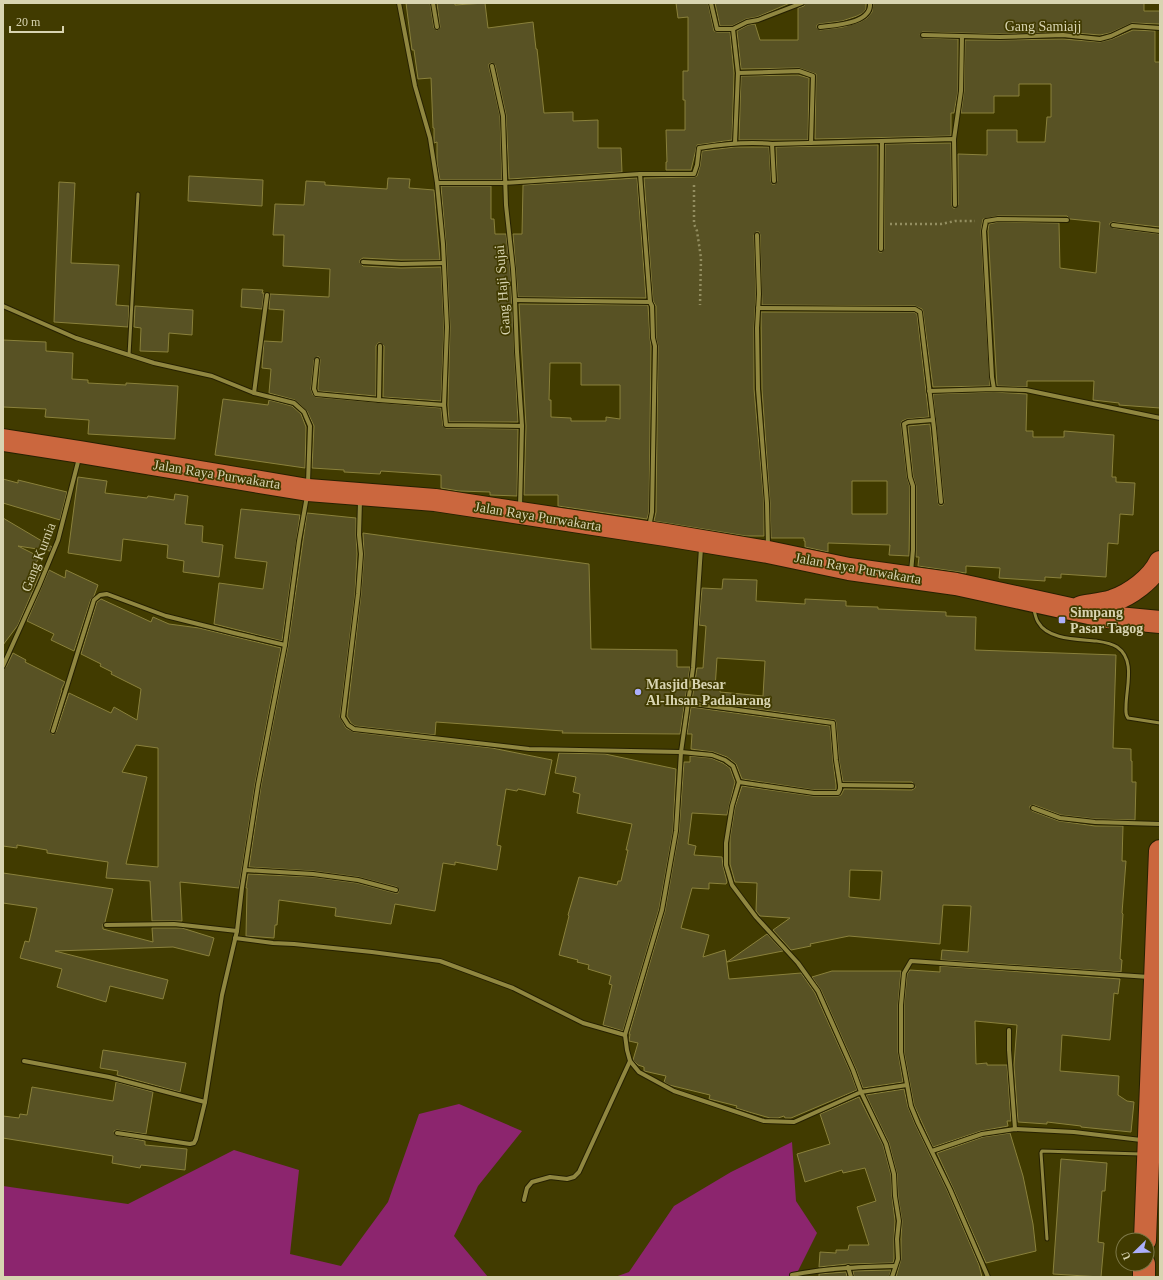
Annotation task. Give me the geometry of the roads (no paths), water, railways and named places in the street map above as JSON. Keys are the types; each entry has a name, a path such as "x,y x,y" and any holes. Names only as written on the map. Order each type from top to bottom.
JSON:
{"highway":[{"name":"Jalan Raya Purwakarta","path":"3,440 308,490 362,493 435,500 701,541 768,552 849,569 956,584 1070,610 1130,620 1160,622"},
{"name":"Jalan Raya Purwakarta","path":"1070,610 1112,601 1135,590 1157,570 1160,562"},
{"path":"1145,1232 1149,1147 1154,1086 1155,978 1160,851"}],"street":[{"path":"399,3 415,86 430,138 437,183 443,244 446,326 444,405 446,425 522,426"},
{"path":"432,3 437,27"},
{"path":"711,3 717,29 733,29 747,22 758,20 802,3"},
{"path":"820,28 855,21 867,13 870,3"},
{"name":"Gang Samiajj","path":"923,35 1036,37 1063,35 1100,39 1111,36 1132,26 1160,28"},
{"path":"733,29 738,73 735,143"},
{"path":"955,205 954,138 961,91 962,36"},
{"name":"Gang Haji Sujai","path":"492,66 503,116 504,183 515,300 522,426 520,513"},
{"path":"738,73 799,71 813,76 811,143"},
{"path":"437,183 504,183 640,174 694,174 697,165 699,148 735,143 772,144 954,138"},
{"path":"881,249 882,141"},
{"path":"772,144 774,181"},
{"path":"640,174 650,302 652,306 653,338 655,346 652,512 649,533"},
{"path":"994,389 992,377 984,230 986,221 998,219 1067,220"},
{"path":"1113,225 1160,231"},
{"path":"757,235 759,294 757,328 758,389 767,503 768,552"},
{"path":"363,262 401,264 443,263"},
{"path":"254,393 266,295"},
{"path":"515,300 650,302"},
{"path":"3,306 76,338 129,355 212,376 254,393 294,403 304,412 308,418 310,426 308,490 299,540 285,645 258,785 237,931 222,995 205,1102 196,1139 192,1144 117,1133"},
{"path":"758,308 915,309 920,312 941,502"},
{"path":"378,400 380,346"},
{"path":"317,360 314,389 316,394 444,405"},
{"path":"929,391 994,389 1026,390 1160,418"},
{"path":"911,578 913,550 913,486 910,477 904,424 908,422 932,420"},
{"name":"Gang Kurnia","path":"3,666 58,540 80,452"},
{"path":"362,493 359,511 360,554 358,594 343,717 351,728 529,749 680,752 712,755 725,760 733,766 739,782 732,806 726,842 726,865 732,885 756,917 798,963 818,991 861,1092 886,1144 894,1174 895,1196 899,1220 897,1240 898,1259 892,1277"},
{"path":"701,541 693,668 680,752 676,831 662,910 625,1035 626,1050 630,1061 639,1072 674,1092 764,1121 794,1122 861,1092 907,1085"},
{"path":"53,731 94,600 103,594 107,594 166,616 234,634 285,645"},
{"path":"687,703 833,723 840,785 838,793 832,794 801,791 739,782"},
{"path":"840,785 912,786"},
{"path":"1033,808 1060,818 1095,822 1160,824"},
{"path":"245,870 313,874 358,880 396,890"},
{"path":"106,925 174,924 237,931"},
{"path":"235,938 372,952 440,961 513,988 582,1023 625,1035"},
{"path":"988,1277 950,1189 914,1112 907,1085 902,1052 901,1005 904,973 911,961 1155,978"},
{"path":"1009,1030 1009,1050 1015,1129"},
{"path":"24,1061 109,1077 205,1102"},
{"path":"524,1200 527,1188 532,1182 550,1178 567,1179 574,1177 579,1172 630,1061"},
{"path":"932,1151 982,1134 1015,1129 1074,1132 1149,1147"},
{"path":"792,1275 848,1267 895,1266"},
{"path":"848,1267 850,1277"}],"lane":[{"path":"129,355 138,194"},
{"path":"1032,601 1038,622 1044,630 1054,635 1105,642 1117,646 1126,657 1129,670 1126,715 1128,718 1160,723"},
{"path":"1047,1239 1042,1151 1149,1147"}],"place":[{"name":"Simpang Pasar Tagog","path":"1062,620"},
{"name":"Masjid Besar Al-Ihsan Padalarang","path":"638,692"}]}
